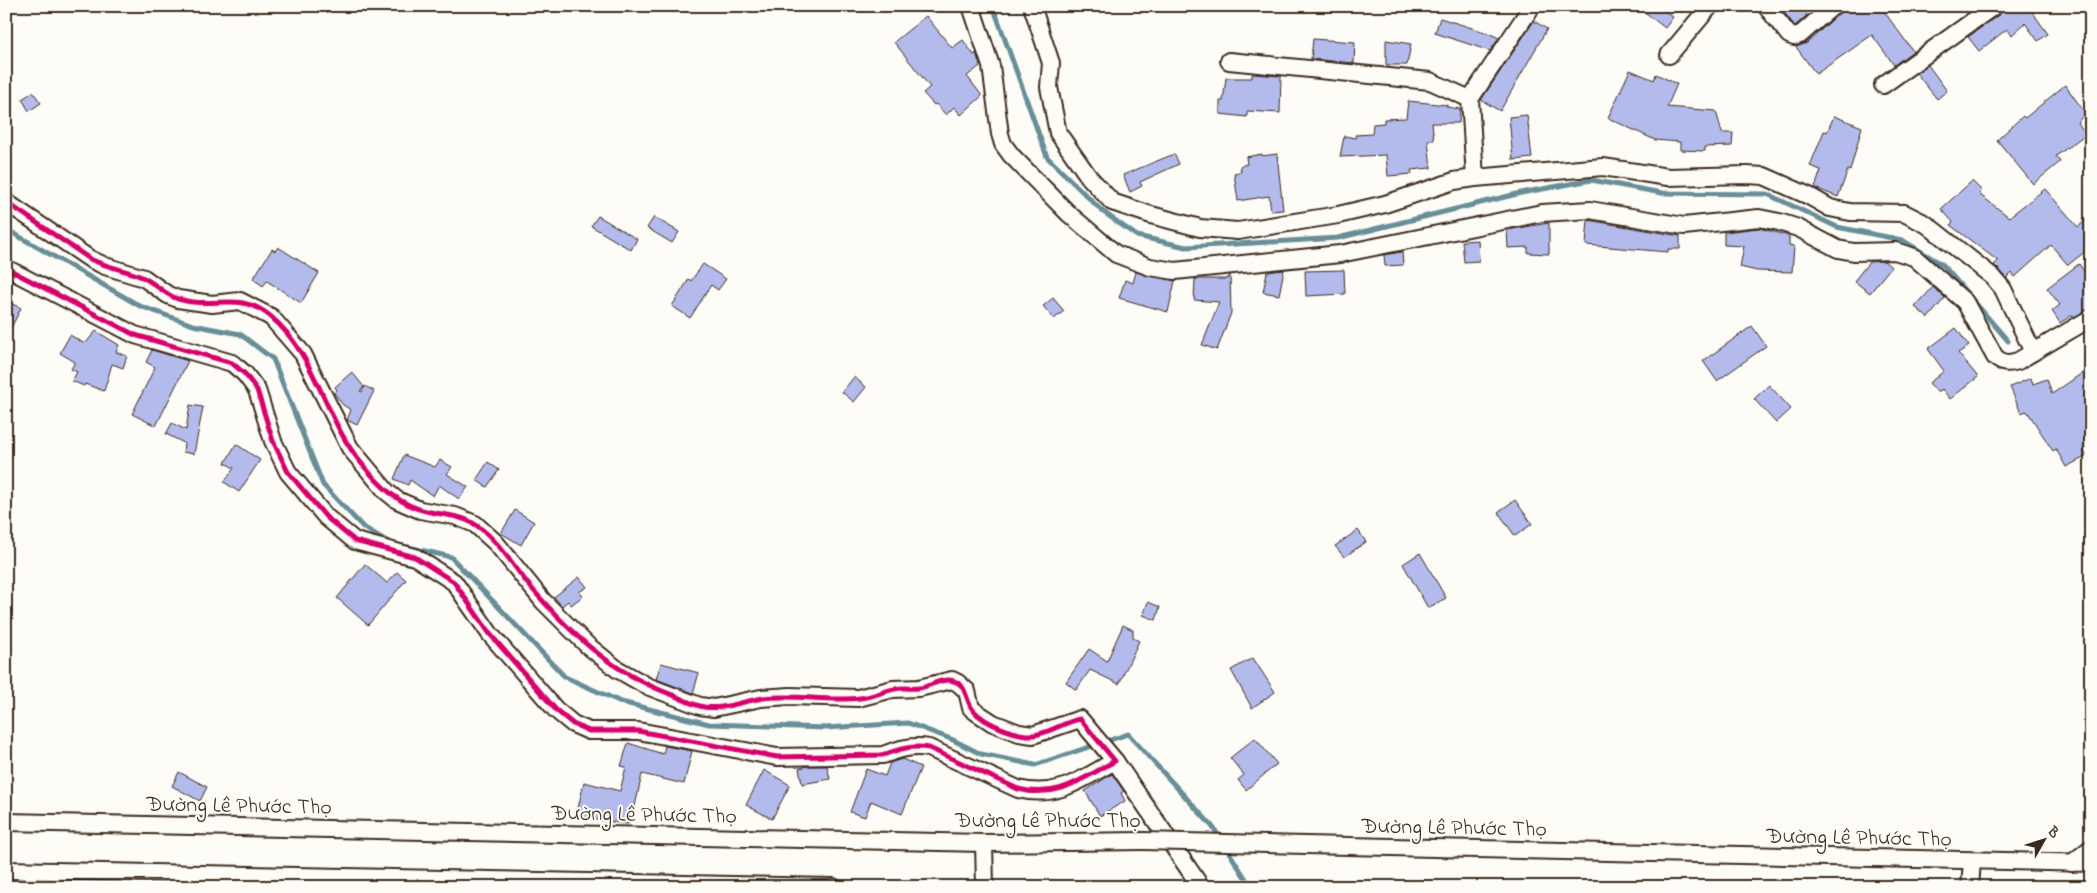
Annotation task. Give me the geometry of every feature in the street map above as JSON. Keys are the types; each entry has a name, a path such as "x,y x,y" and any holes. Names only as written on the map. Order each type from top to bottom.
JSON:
{"street":[{"path":"970,6 991,66 1003,144 1011,155 1069,214 1116,254 1129,260 1175,271 1312,258 1444,235 1512,218 1569,211 1590,210 1684,226 1759,218 1798,228 1838,249 1854,252 1895,251 1914,257 1965,302 1995,357 2000,362 2009,364 2091,318"},
{"path":"1032,6 1051,64 1049,88 1058,133 1089,177 1112,202 1151,216 1200,228 1238,231 1338,215 1385,204 1454,180 1603,167 1668,177 1764,176 1809,196 1830,208 1850,212 1904,213 1926,224 1993,277 2003,289 2033,352"},
{"path":"1475,178 1470,99 1532,6"},
{"path":"1669,55 1710,6"},
{"path":"1766,6 1788,35 1794,37 1800,35 1833,6"},
{"path":"1883,85 1994,6"},
{"path":"1229,62 1430,81 1470,99"},
{"path":"6,202 90,259 144,278 168,295 200,303 240,301 271,317 304,354 350,448 387,492 397,500 420,510 455,516 475,524 496,543 542,600 587,645 618,669 646,686 700,706 714,708 761,698 790,696 858,698 893,689 919,688 952,680 958,682 967,691 971,708 1005,728 1033,735 1080,719 1112,757 1201,887"},
{"path":"6,268 135,335 232,364 245,374 257,390 266,414 273,442 288,472 326,518 354,541 415,557 454,582 490,634 535,686 556,710 581,728 604,732 638,731 777,757 883,755 918,746 929,748 1018,789 1033,793 1060,790 1112,757"},
{"name":"Đường Lê Phước Thọ","path":"6,822 984,843 1143,841 2091,863"},
{"path":"984,843 985,887"},
{"path":"2072,863 2091,848"},
{"path":"1970,887 1972,861"},
{"path":"6,870 833,887"}],"building":[{"path":"1637,6 1658,6 1673,17 1665,28"},
{"path":"1779,6 1801,6 1807,15 1795,26"},
{"path":"1847,6 1880,6 1913,51 1894,65 1872,35 1816,74 1796,47 1807,43"},
{"path":"2004,6 2028,6 2048,34 2038,41 2025,23 2012,35 2007,29 1979,51 1968,37 2000,14"},
{"path":"926,16 952,48 963,40 974,55 976,53 980,66 967,76 982,96 961,115 954,107 946,115 936,104 934,105 923,93 930,87 894,42"},
{"path":"1440,18 1499,38 1490,51 1435,33"},
{"path":"1534,21 1547,29 1500,111 1481,100"},
{"path":"1313,39 1355,42 1354,63 1311,59"},
{"path":"1386,40 1411,44 1407,65 1386,65"},
{"path":"1928,65 1947,91 1937,99 1916,73"},
{"path":"1630,70 1654,80 1656,74 1677,84 1667,107 1716,111 1722,133 1733,133 1732,146 1705,147 1705,151 1680,150 1680,142 1655,140 1608,118"},
{"path":"1252,74 1281,76 1280,113 1247,111 1247,117 1220,114 1220,101 1223,101 1226,78 1252,78"},
{"path":"2065,85 2086,114 2077,122 2086,134 2056,156 2060,162 2033,184 1997,140 2023,116 2025,118"},
{"path":"33,92 41,103 29,111 22,99"},
{"path":"1408,101 1447,105 1447,107 1460,109 1459,123 1432,123 1434,140 1428,140 1431,168 1411,170 1412,174 1388,176 1386,155 1340,157 1344,136 1356,138 1355,135 1372,134 1373,124 1384,123 1384,119 1406,118"},
{"path":"1527,115 1532,158 1513,160 1509,117"},
{"path":"1834,116 1862,127 1850,171 1848,170 1838,197 1815,188 1821,170 1810,166 1824,131 1827,132"},
{"path":"1174,154 1179,164 1140,182 1142,186 1130,192 1123,175"},
{"path":"1262,154 1262,156 1277,154 1283,210 1271,211 1269,196 1238,201 1234,173 1241,172 1240,166 1247,164 1246,157"},
{"path":"1972,181 1982,191 1979,194 2009,217 2045,189 2078,227 2091,216 2091,247 2068,265 2051,245 2015,277 2012,273 2007,278 1994,265 1998,261 1950,225 1953,222 1941,209"},
{"path":"598,216 637,239 631,250 591,226"},
{"path":"654,217 679,232 672,243 647,228"},
{"path":"1588,220 1680,236 1680,249 1668,249 1668,252 1586,245"},
{"path":"1549,223 1549,254 1528,253 1528,247 1508,248 1507,230"},
{"path":"1759,228 1789,236 1789,245 1794,246 1792,272 1757,271 1740,267 1744,246 1724,245 1724,232"},
{"path":"1478,240 1479,261 1464,262 1462,241"},
{"path":"278,247 319,273 301,303 267,281 263,286 253,279 272,249 275,251"},
{"path":"1402,252 1403,265 1385,266 1384,255"},
{"path":"1884,261 1891,267 1870,293 1854,281 1869,262"},
{"path":"703,264 726,279 718,290 711,285 690,318 672,306 689,279 691,281"},
{"path":"2079,264 2091,281 2091,308 2074,317 2073,315 2060,323 2052,311 2060,305 2047,288"},
{"path":"1284,270 1279,295 1263,292 1267,272"},
{"path":"1344,270 1345,294 1306,296 1305,271"},
{"path":"1136,272 1175,281 1168,312 1119,298 1125,280 1133,283"},
{"path":"1230,275 1231,313 1217,350 1202,345 1219,302 1194,300 1195,279 1227,279"},
{"path":"1933,287 1945,298 1928,318 1915,307"},
{"path":"1053,298 1064,311 1054,319 1043,306"},
{"path":"6,301 21,308 6,338"},
{"path":"1752,326 1766,346 1717,381 1703,361"},
{"path":"1956,328 1969,346 1958,353 1978,377 1950,399 1942,389 1938,393 1929,383 1944,371 1928,349"},
{"path":"96,331 119,345 116,352 127,356 123,368 112,364 104,391 72,381 77,372 71,369 75,362 60,353 70,335 85,344"},
{"path":"152,350 188,361 156,426 132,414 155,367 146,362"},
{"path":"2091,367 2091,444 2083,449 2087,456 2066,467 2056,449 2053,451 2027,411 2021,413 2010,387 2031,378 2033,384 2047,379 2052,394"},
{"path":"352,372 364,387 360,391 362,392 365,386 374,391 357,425 347,420 351,410 343,405 334,393 337,390 335,387"},
{"path":"854,377 866,387 854,402 842,392"},
{"path":"1769,385 1791,409 1776,423 1754,399"},
{"path":"190,405 203,407 194,454 183,452 184,443 166,434 172,423 186,430"},
{"path":"236,444 260,460 239,492 224,482 234,468 225,463"},
{"path":"404,455 435,467 440,460 452,467 447,474 468,487 459,499 439,485 433,496 410,480 408,485 394,479"},
{"path":"488,462 499,470 487,487 476,480"},
{"path":"1515,500 1532,524 1515,536 1498,512"},
{"path":"515,510 534,522 521,545 501,533"},
{"path":"1358,530 1366,542 1344,557 1335,546"},
{"path":"1420,553 1446,598 1428,608 1403,564"},
{"path":"365,564 387,583 397,572 406,580 368,625 337,598"},
{"path":"579,577 587,587 579,592 583,596 571,605 568,601 562,606 554,597"},
{"path":"1148,602 1160,607 1156,620 1143,615"},
{"path":"1123,625 1133,630 1133,638 1139,641 1119,684 1090,670 1076,690 1066,682 1089,649 1107,661"},
{"path":"1253,658 1275,692 1252,708 1231,670"},
{"path":"661,663 699,673 693,693 656,679"},
{"path":"1255,738 1277,764 1246,790 1238,780 1244,775 1230,758"},
{"path":"628,743 663,754 665,746 692,751 684,784 642,774 632,820 629,820 628,824 576,817 584,782 620,791 626,767 621,766"},
{"path":"902,759 921,767 902,814 871,801 865,817 850,812 866,769 885,776 890,763"},
{"path":"827,766 830,779 802,784 799,768"},
{"path":"764,770 790,785 772,819 746,805"},
{"path":"179,772 207,787 200,801 172,786"},
{"path":"1112,774 1124,791 1121,793 1125,801 1100,816 1085,791"}],"waterway":[{"path":"993,6 1047,157 1102,211 1137,236 1186,247 1338,238 1521,193 1591,180 1662,193 1767,194 1837,227 1902,240 1943,265 2008,341"},
{"path":"6,229 140,306 193,325 240,334 273,359 323,485 363,527 390,543"},
{"path":"408,547 451,557 565,677 621,702 709,724 825,728 908,723 951,739 981,754 1035,765 1128,734 1212,826 1221,839"},
{"path":"1225,846 1251,887"}],"cycle path":[{"path":"6,202 90,259 142,277 173,297 191,302 236,302 247,304 258,308 270,316 299,349 349,446 362,464 384,488 409,505 430,512 460,518 476,525 498,545 528,584 575,634 609,662 648,685 695,705 711,708 775,697 860,698 898,688 923,687 948,680 954,681 962,687 970,706 978,715 1010,731 1034,735 1080,719 1115,761 1069,786 1045,791 1032,791 1018,789 929,748 906,748 883,755 777,757 638,731 589,731 573,724 556,710 490,634 454,582 415,557 355,541 326,517 288,472 273,441 257,390 245,374 232,363 135,335 6,268"}]}
